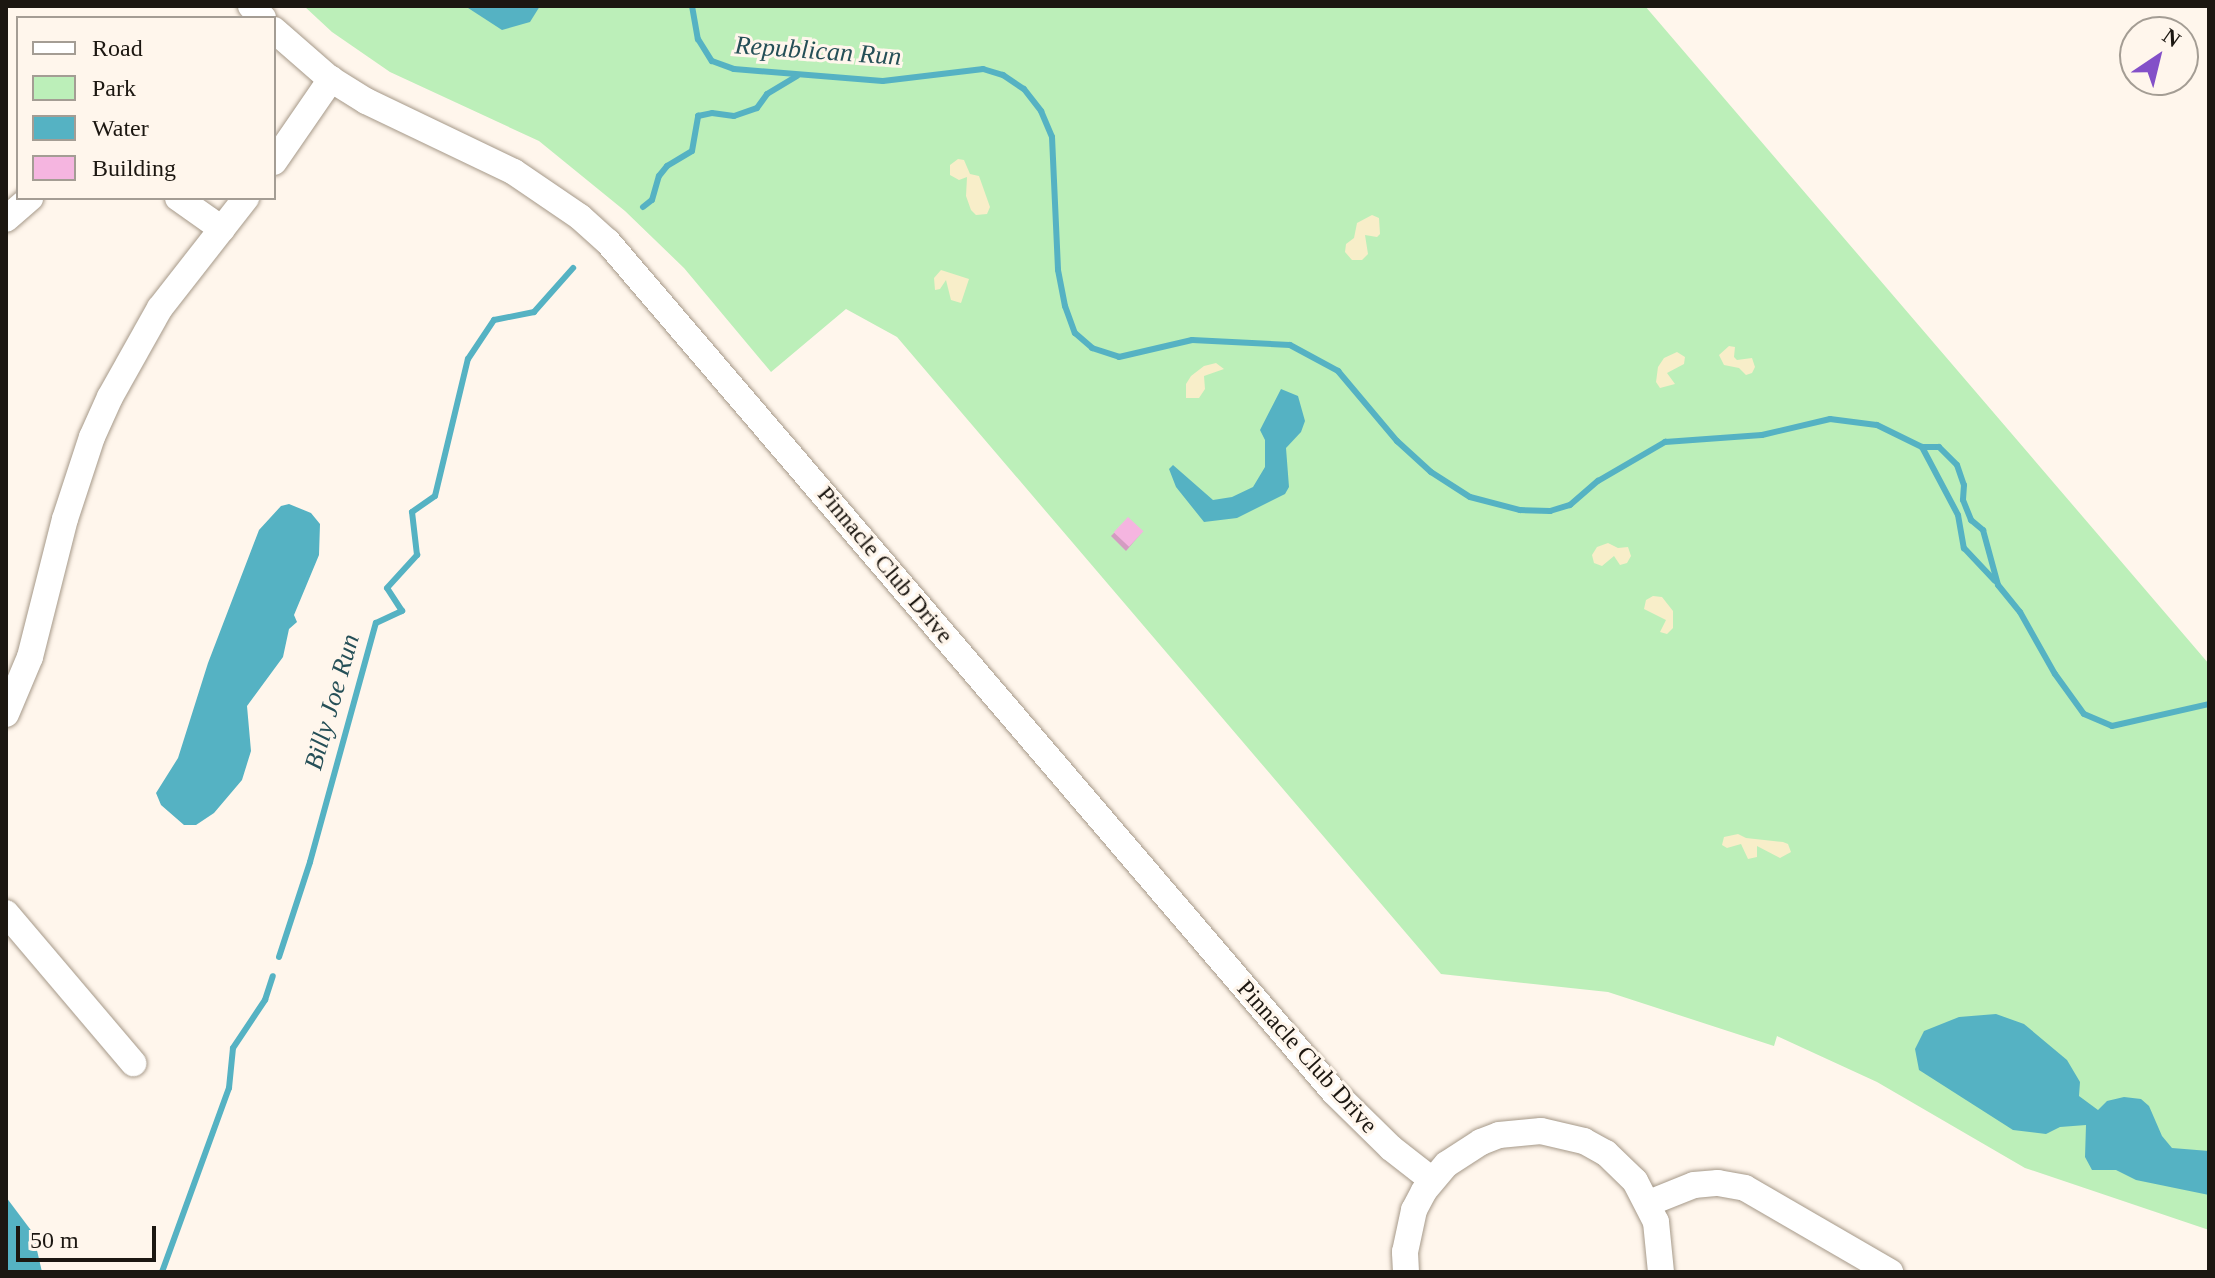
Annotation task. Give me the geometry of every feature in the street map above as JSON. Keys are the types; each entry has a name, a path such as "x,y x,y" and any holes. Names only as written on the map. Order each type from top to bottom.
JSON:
{"street":[{"name":"Pinnacle Club Drive","path":"276,32 331,79 398,118 514,172 580,217 607,241 1334,1092 1373,1132 1432,1180"},
{"path":"276,159 331,79"},
{"path":"6,219 28,200"},
{"path":"181,200 222,229"},
{"path":"6,714 30,657 65,519 92,437 160,308 244,200"},
{"path":"6,913 133,1063"},
{"path":"1406,1272 1408,1231 1414,1210 1432,1180 1447,1164 1481,1142 1509,1133 1541,1131 1584,1141 1624,1168 1649,1203 1662,1248 1661,1272"},
{"path":"1649,1203 1694,1185 1718,1183 1745,1188 1890,1272"}],"green space":[{"path":"304,6 1645,6 2209,664 2209,1230 2025,1168 1877,1082 1777,1036 1774,1046 1608,992 1441,974 897,337 846,309 771,372 684,268 625,211 539,141 390,72 332,32"}],"sand":[{"path":"958,159 964,160 970,174 979,176 990,207 987,214 976,215 971,210 966,196 967,177 959,180 950,175 950,165"},
{"path":"1372,215 1379,218 1380,234 1377,237 1365,235 1368,254 1362,260 1352,260 1345,252 1346,244 1354,238 1357,223"},
{"path":"941,270 969,279 961,303 951,300 946,280 940,289 935,290 934,278"},
{"path":"1729,346 1735,347 1734,357 1737,360 1752,358 1755,367 1752,373 1746,375 1739,368 1724,365 1719,355"},
{"path":"1677,352 1685,357 1684,364 1667,373 1675,384 1660,388 1656,382 1658,367 1664,358"},
{"path":"1216,363 1224,369 1204,376 1205,389 1199,398 1186,398 1186,384 1191,376 1204,366"},
{"path":"1608,543 1618,548 1628,547 1631,556 1627,563 1620,565 1614,556 1602,566 1594,563 1592,555 1597,547"},
{"path":"1653,596 1662,597 1673,611 1673,628 1667,634 1660,632 1666,620 1644,609 1646,600"},
{"path":"1738,834 1746,838 1783,842 1788,844 1791,852 1780,858 1757,846 1757,857 1748,859 1741,844 1727,848 1722,845 1724,837"}],"water":[{"path":"465,6 540,6 530,22 502,30"},
{"path":"1281,389 1298,396 1305,421 1301,432 1286,448 1289,487 1285,494 1237,518 1204,522 1176,487 1169,469 1173,465 1213,500 1232,497 1253,487 1265,467 1265,440 1260,430"},
{"path":"289,504 311,513 320,524 319,555 294,615 297,622 289,629 283,657 247,706 251,751 242,780 214,813 196,825 184,825 161,805 156,793 178,758 208,663 259,530 281,506"},
{"path":"1996,1014 2024,1024 2067,1060 2080,1082 2079,1096 2098,1110 2107,1101 2124,1097 2141,1099 2149,1106 2162,1136 2172,1148 2209,1151 2209,1195 2136,1180 2116,1170 2092,1170 2085,1157 2086,1125 2060,1127 2046,1134 2013,1130 1919,1070 1915,1049 1924,1031 1959,1017"},
{"path":"6,1197 33,1233 42,1272 6,1272"}],"building":[{"path":"1128,517 1143,531 1129,547 1114,532"}],"waterway":[{"name":"Republican Run","path":"692,6 698,39 712,61 734,69 883,81 983,69 1003,75 1024,89 1041,111 1052,137 1058,270 1065,306 1075,333 1092,348 1119,357 1192,340 1290,345 1338,371 1397,441 1431,472 1470,497 1520,510 1550,511 1570,505 1598,481 1665,442 1762,435 1830,419 1877,425 1922,447 1939,447 1957,465 1964,485 1963,500 1971,520 1983,530 1998,585 2020,612 2055,674 2084,714 2112,726 2209,704"},
{"name":"Billy Joe Run","path":"643,207 652,200 659,176 667,166 692,151 698,116 712,113 734,116 757,108 767,94 797,76"},
{"name":"Billy Joe Run","path":"279,957 310,862 376,623 402,611 387,588 417,555 412,512 435,496 468,359 494,320 534,312 573,268"},
{"name":"Republican Run","path":"1922,447 1958,515 1964,548 1995,581"},
{"name":"Billy Joe Run","path":"162,1272 229,1088 233,1048 265,1000 273,976"}]}
